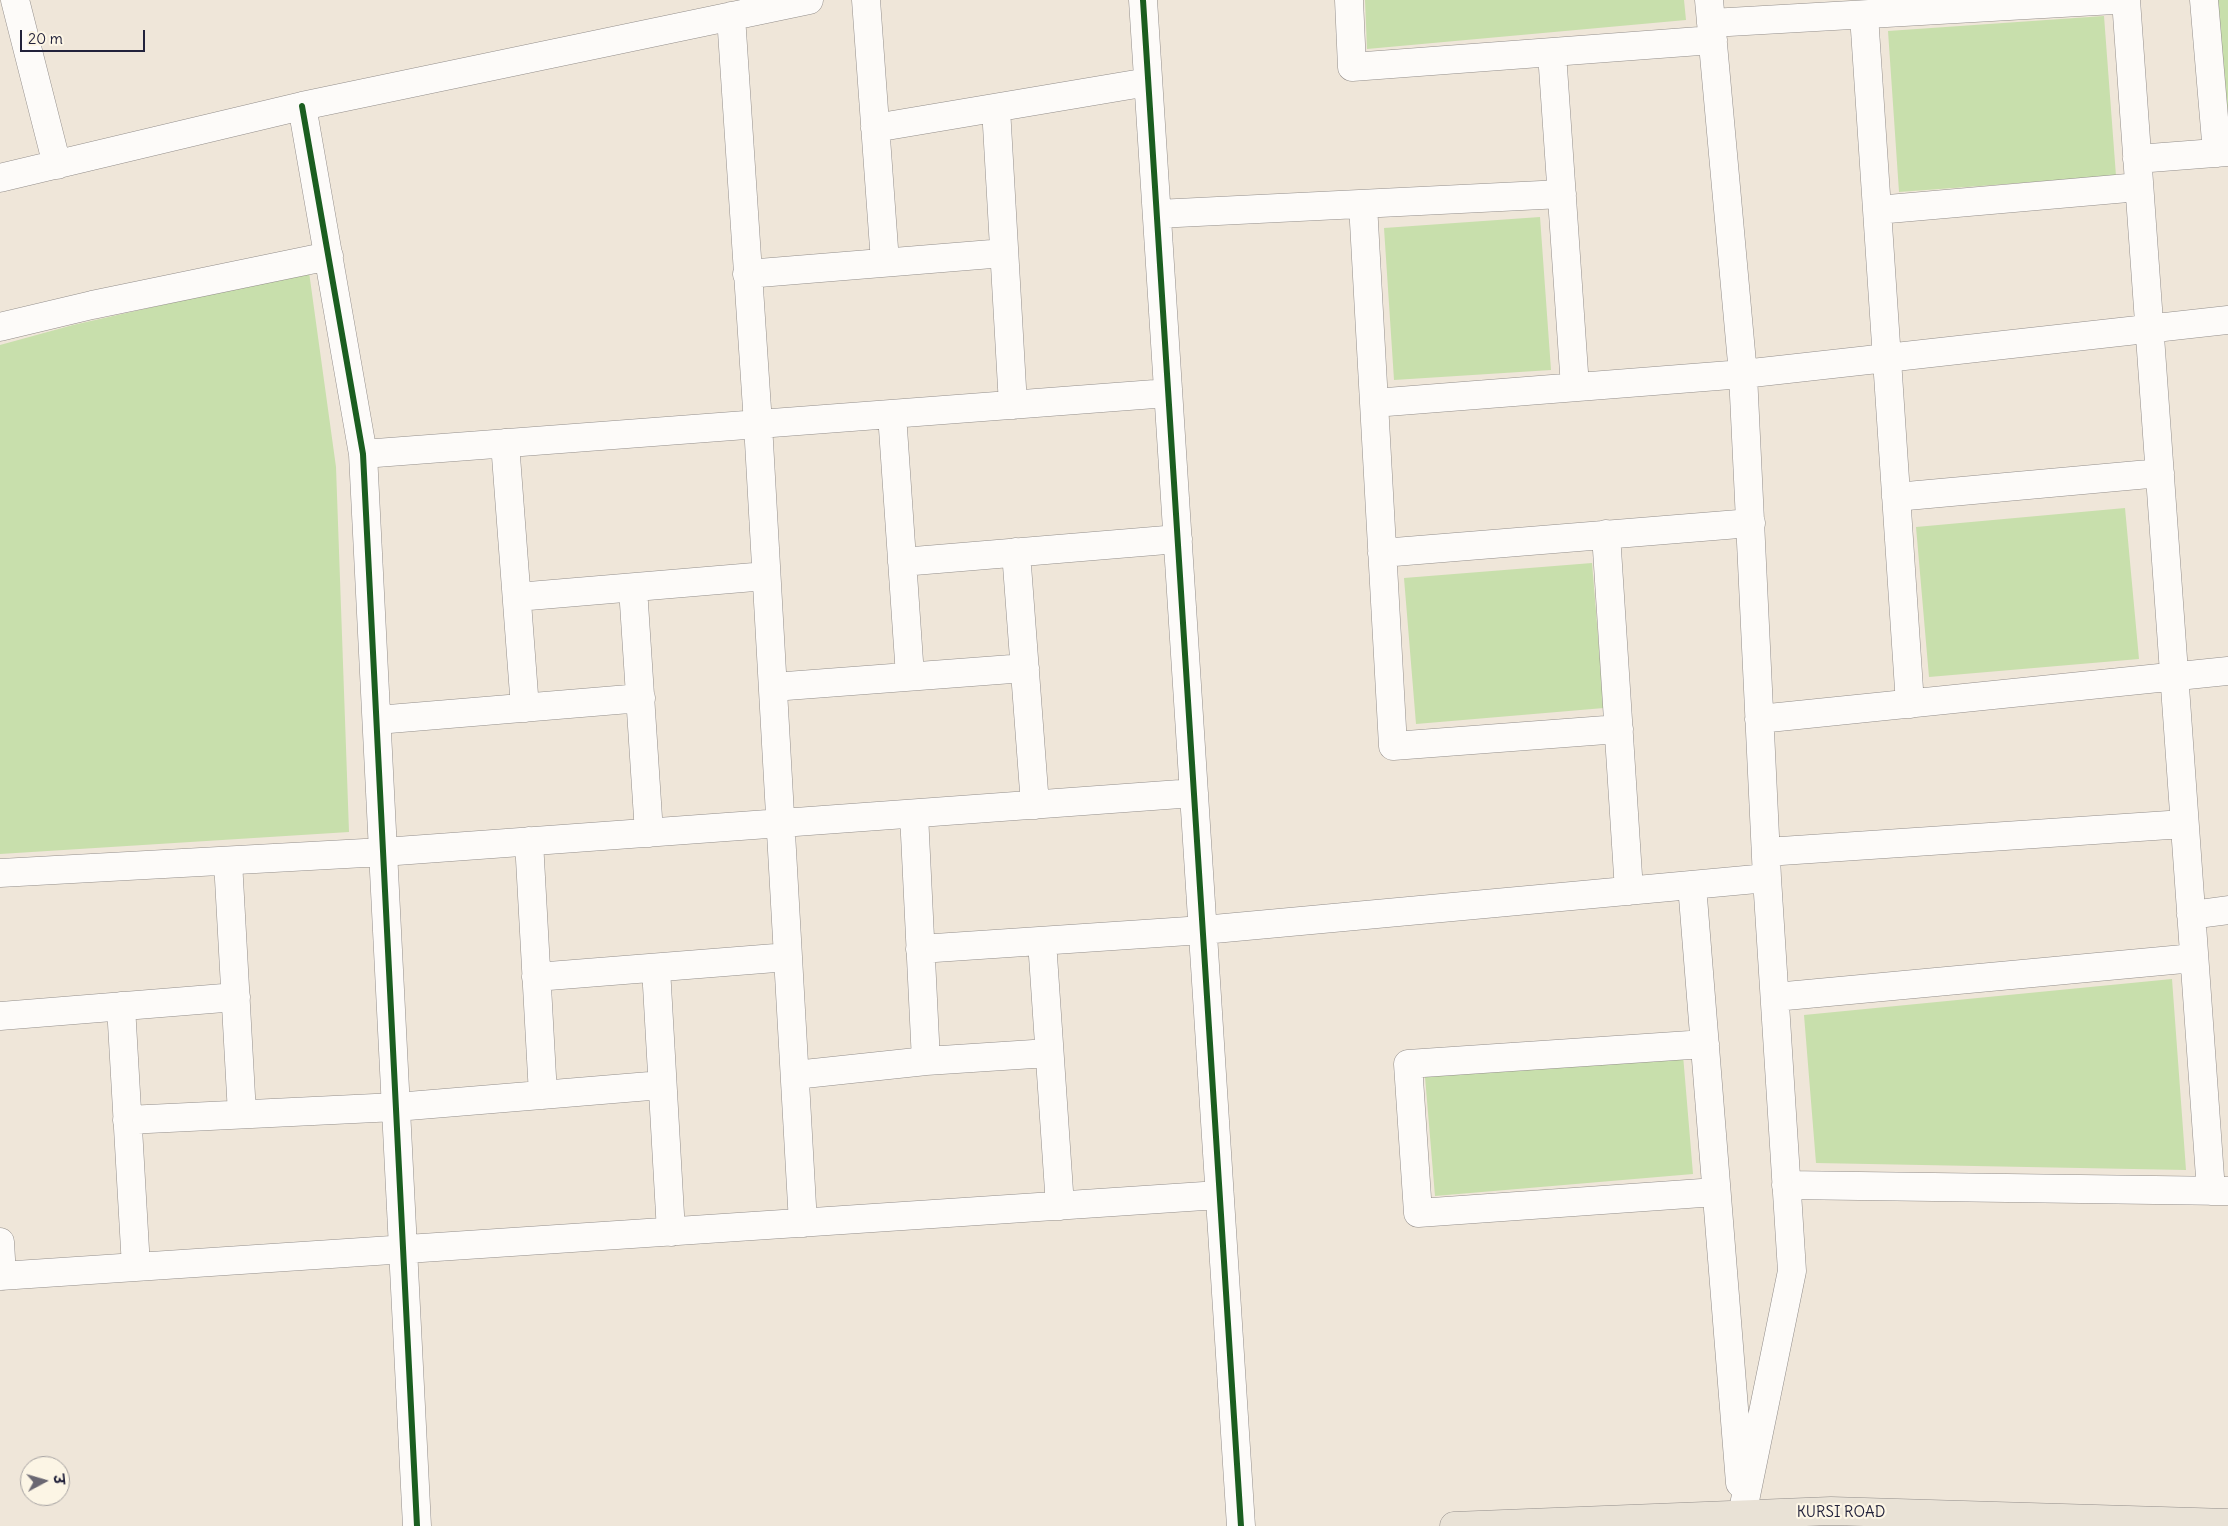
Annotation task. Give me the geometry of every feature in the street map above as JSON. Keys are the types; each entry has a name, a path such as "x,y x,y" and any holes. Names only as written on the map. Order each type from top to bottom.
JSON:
{"main road":[{"name":"KURSI ROAD","path":"1454,1526 1744,1520 1831,1511 2107,1523 2228,1523"}],"street":[{"path":"14,0 57,165"},
{"path":"0,178 302,106 809,0"},
{"path":"866,0 885,262"},
{"path":"1143,0 1241,1526"},
{"path":"1349,0 1352,68 1552,53 1711,21 1864,15 2114,0"},
{"path":"1786,1185 2219,1191 2194,958 2126,0"},
{"path":"2137,159 2222,153 2204,0"},
{"path":"1864,15 1910,704"},
{"path":"731,16 758,424 803,1223"},
{"path":"1711,21 1743,374 1766,865 1792,1271 1744,1520"},
{"path":"1552,53 1575,387"},
{"path":"875,128 1148,82"},
{"path":"302,106 363,454 417,1526"},
{"path":"996,108 1013,405"},
{"path":"1877,210 2139,187"},
{"path":"1157,214 1562,194"},
{"path":"1363,204 1393,746 1619,729"},
{"path":"748,274 1004,253"},
{"path":"0,327 92,305 329,256"},
{"path":"1374,403 1743,374 2228,320"},
{"path":"363,454 1168,393"},
{"path":"892,414 910,676"},
{"path":"505,443 525,708"},
{"path":"1896,497 2160,474"},
{"path":"1382,553 1751,523"},
{"path":"1606,534 1629,890"},
{"path":"902,562 1178,539"},
{"path":"1016,552 1035,804"},
{"path":"517,597 766,576"},
{"path":"633,588 649,833"},
{"path":"773,688 1025,668"},
{"path":"1759,719 2228,671"},
{"path":"377,720 640,698"},
{"path":"0,873 383,852 1194,793"},
{"path":"914,814 926,1061"},
{"path":"920,949 1203,930 1692,884 1766,865 2184,824"},
{"path":"529,841 543,1095"},
{"path":"228,860 242,1114"},
{"path":"1692,884 1744,1520"},
{"path":"2191,915 2228,910"},
{"path":"1042,941 1060,1206"},
{"path":"536,977 788,957"},
{"path":"1774,997 2194,958"},
{"path":"656,968 672,1232"},
{"path":"0,1016 236,998"},
{"path":"121,1006 136,1266"},
{"path":"1705,1044 1408,1064 1418,1212 1716,1192"},
{"path":"795,1075 926,1061 1049,1053"},
{"path":"127,1120 396,1107 662,1085"},
{"path":"0,1242 1,1276 1219,1195"}],"green space":[{"path":"1365,0 1684,0 1686,20 1367,49"},
{"path":"2216,0 2228,0 2228,137"},
{"path":"2104,16 2116,176 1899,192 1888,31"},
{"path":"1540,217 1551,370 1394,380 1384,228"},
{"path":"309,272 336,467 349,832 0,854 0,345 73,325"},
{"path":"2125,508 2139,659 1929,677 1916,527"},
{"path":"1592,563 1604,708 1416,724 1404,578"},
{"path":"2172,979 2186,1170 1816,1163 1804,1015"},
{"path":"1683,1055 1693,1174 1435,1196 1425,1077"}],"cycle path":[{"path":"1143,0 1241,1526"},
{"path":"302,106 363,454 417,1526"}]}
